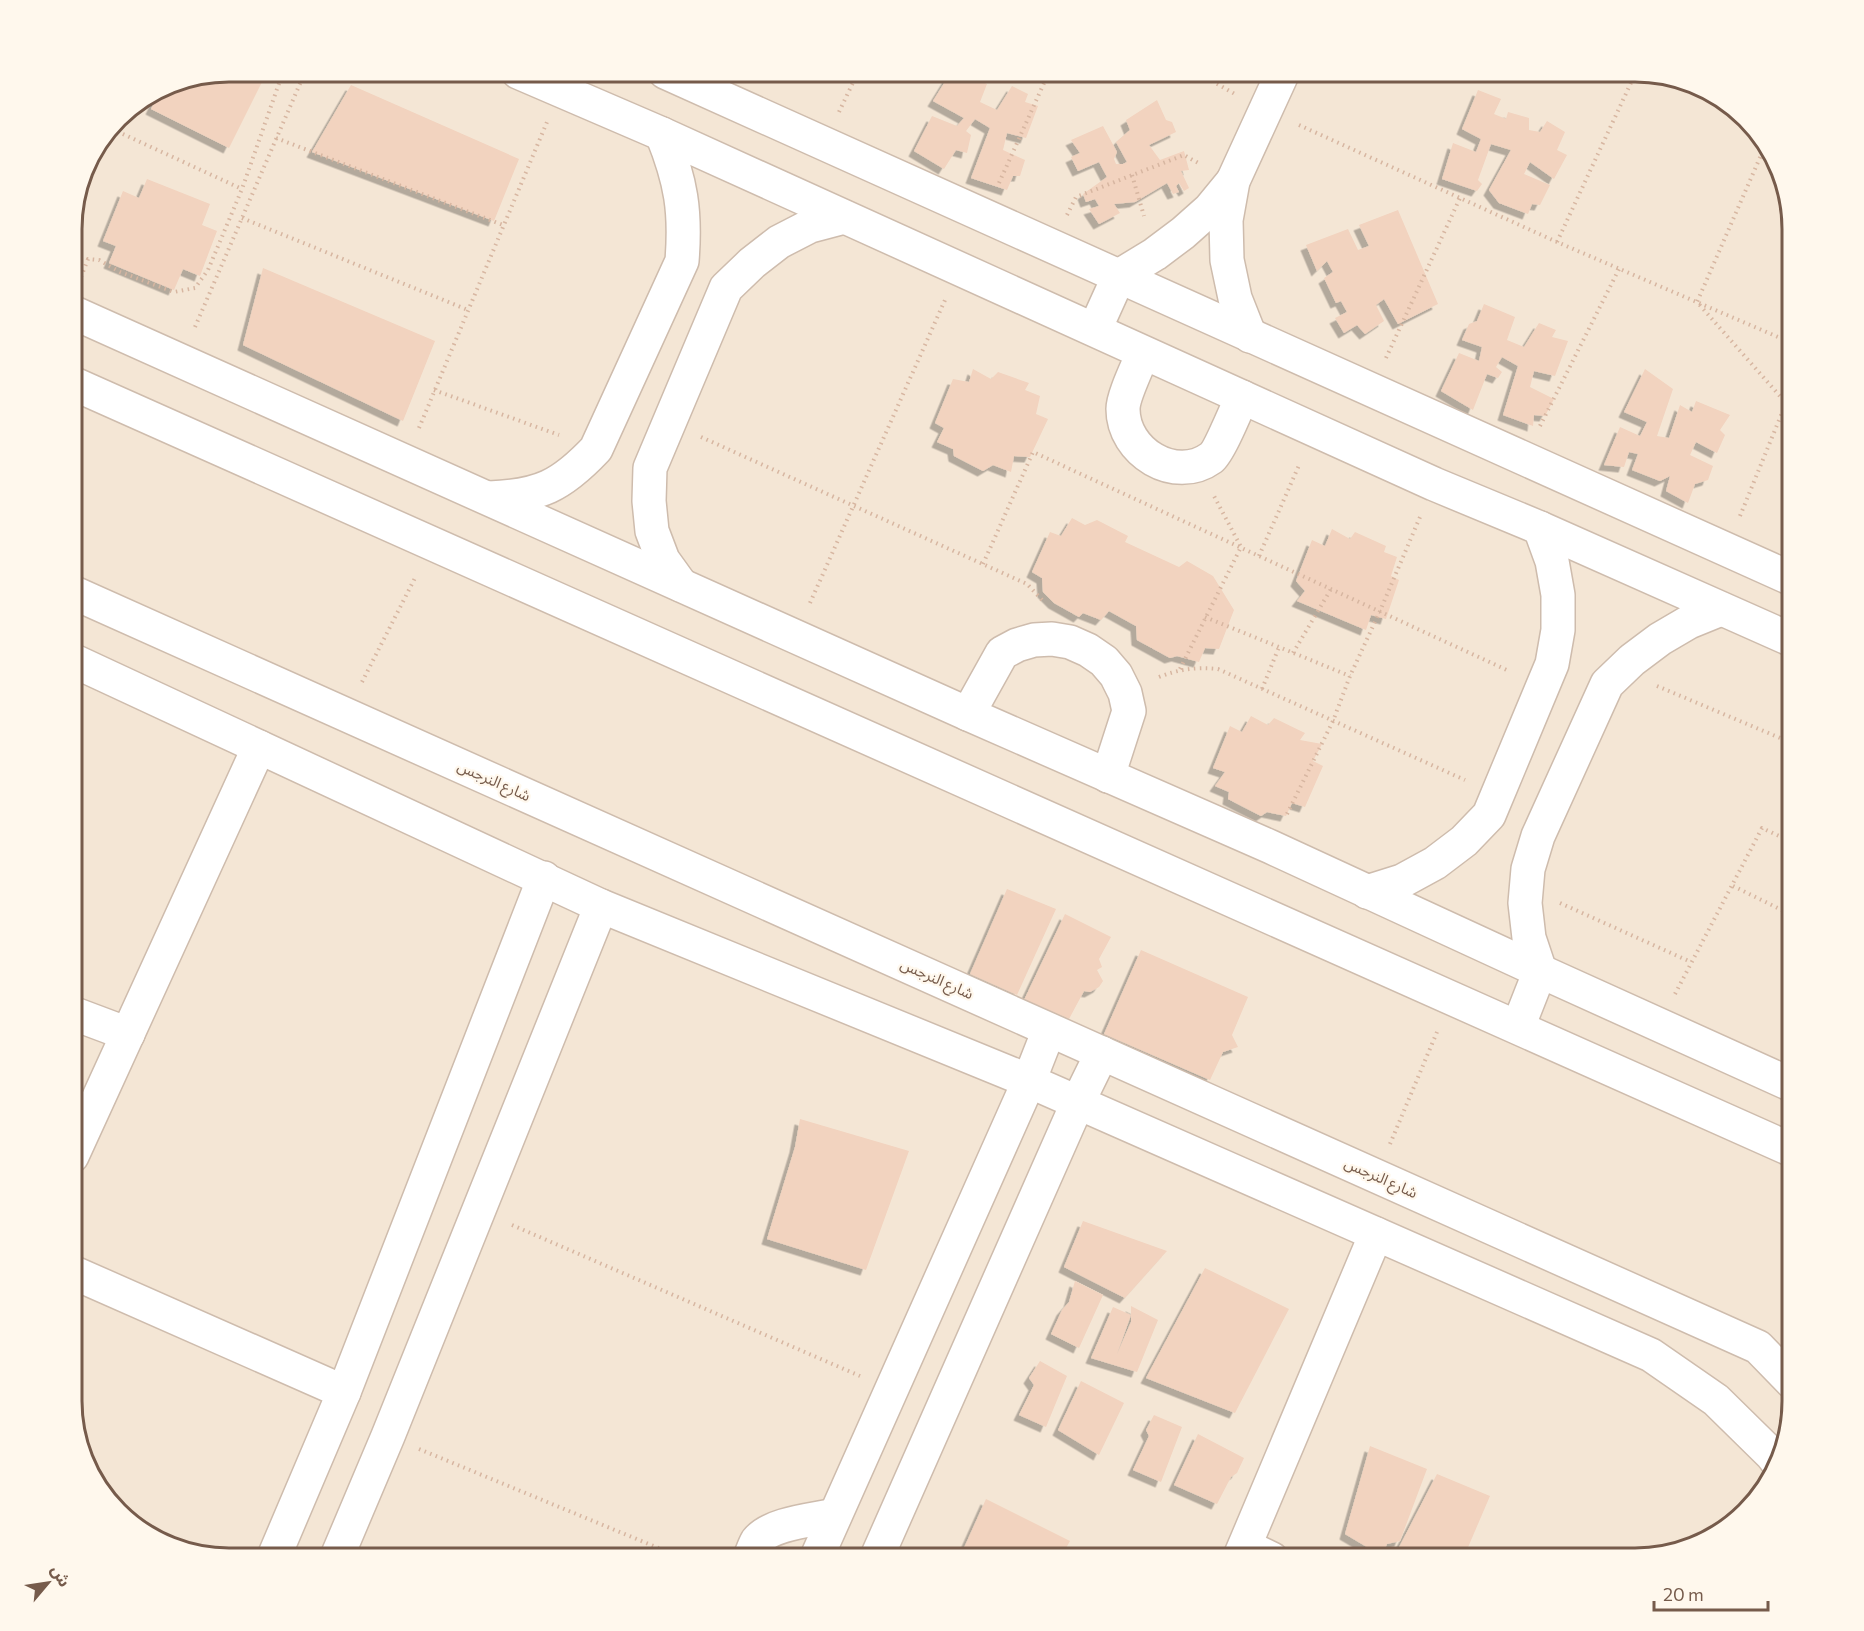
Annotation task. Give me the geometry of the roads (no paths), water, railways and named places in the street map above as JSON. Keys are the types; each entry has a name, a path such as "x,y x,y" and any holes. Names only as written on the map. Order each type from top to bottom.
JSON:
{"street":[{"path":"542,83 662,134 1434,483 1781,635"},
{"path":"689,83 1781,574"},
{"path":"1250,336 1236,298 1227,260 1226,220 1233,181 1278,83"},
{"path":"489,498 519,496 549,488 575,471 596,449 682,261 685,228 682,196 675,165 662,134"},
{"path":"1095,329 1119,276 1155,254 1183,233 1210,208 1233,181"},
{"path":"681,585 663,560 652,531 649,501 650,468 726,288 752,263 779,242 810,226 844,217"},
{"path":"83,317 1271,847 1782,1080"},
{"path":"1143,353 1123,407 1126,429 1137,448 1154,461 1175,467 1197,465 1214,456 1242,396"},
{"path":"83,388 1782,1145"},
{"path":"1367,892 1402,881 1435,863 1457,847 1489,815 1552,664 1558,630 1558,595 1552,561 1540,528"},
{"name":"شارع النرجس","path":"83,597 1758,1347 1782,1372"},
{"path":"1518,1027 1540,971 1529,938 1525,903 1528,869 1538,836 1607,684 1659,639 1689,622 1721,609"},
{"path":"969,714 1002,653 1034,640 1052,639 1070,642 1088,650 1104,661 1116,675 1125,693 1129,711 1108,776"},
{"path":"83,665 601,906 1029,1081 1651,1355 1716,1400 1772,1455"},
{"path":"83,1132 259,747"},
{"path":"278,1548 344,1392 544,878"},
{"path":"341,1548 601,906"},
{"path":"83,1017 128,1034"},
{"path":"821,1548 1029,1081 1049,1030"},
{"path":"881,1548 1078,1102 1102,1053"},
{"path":"1255,1548 1376,1234"},
{"path":"83,1277 344,1392"},
{"path":"1758,1347 1782,1358"},
{"path":"754,1548 767,1532 835,1515"}]}
